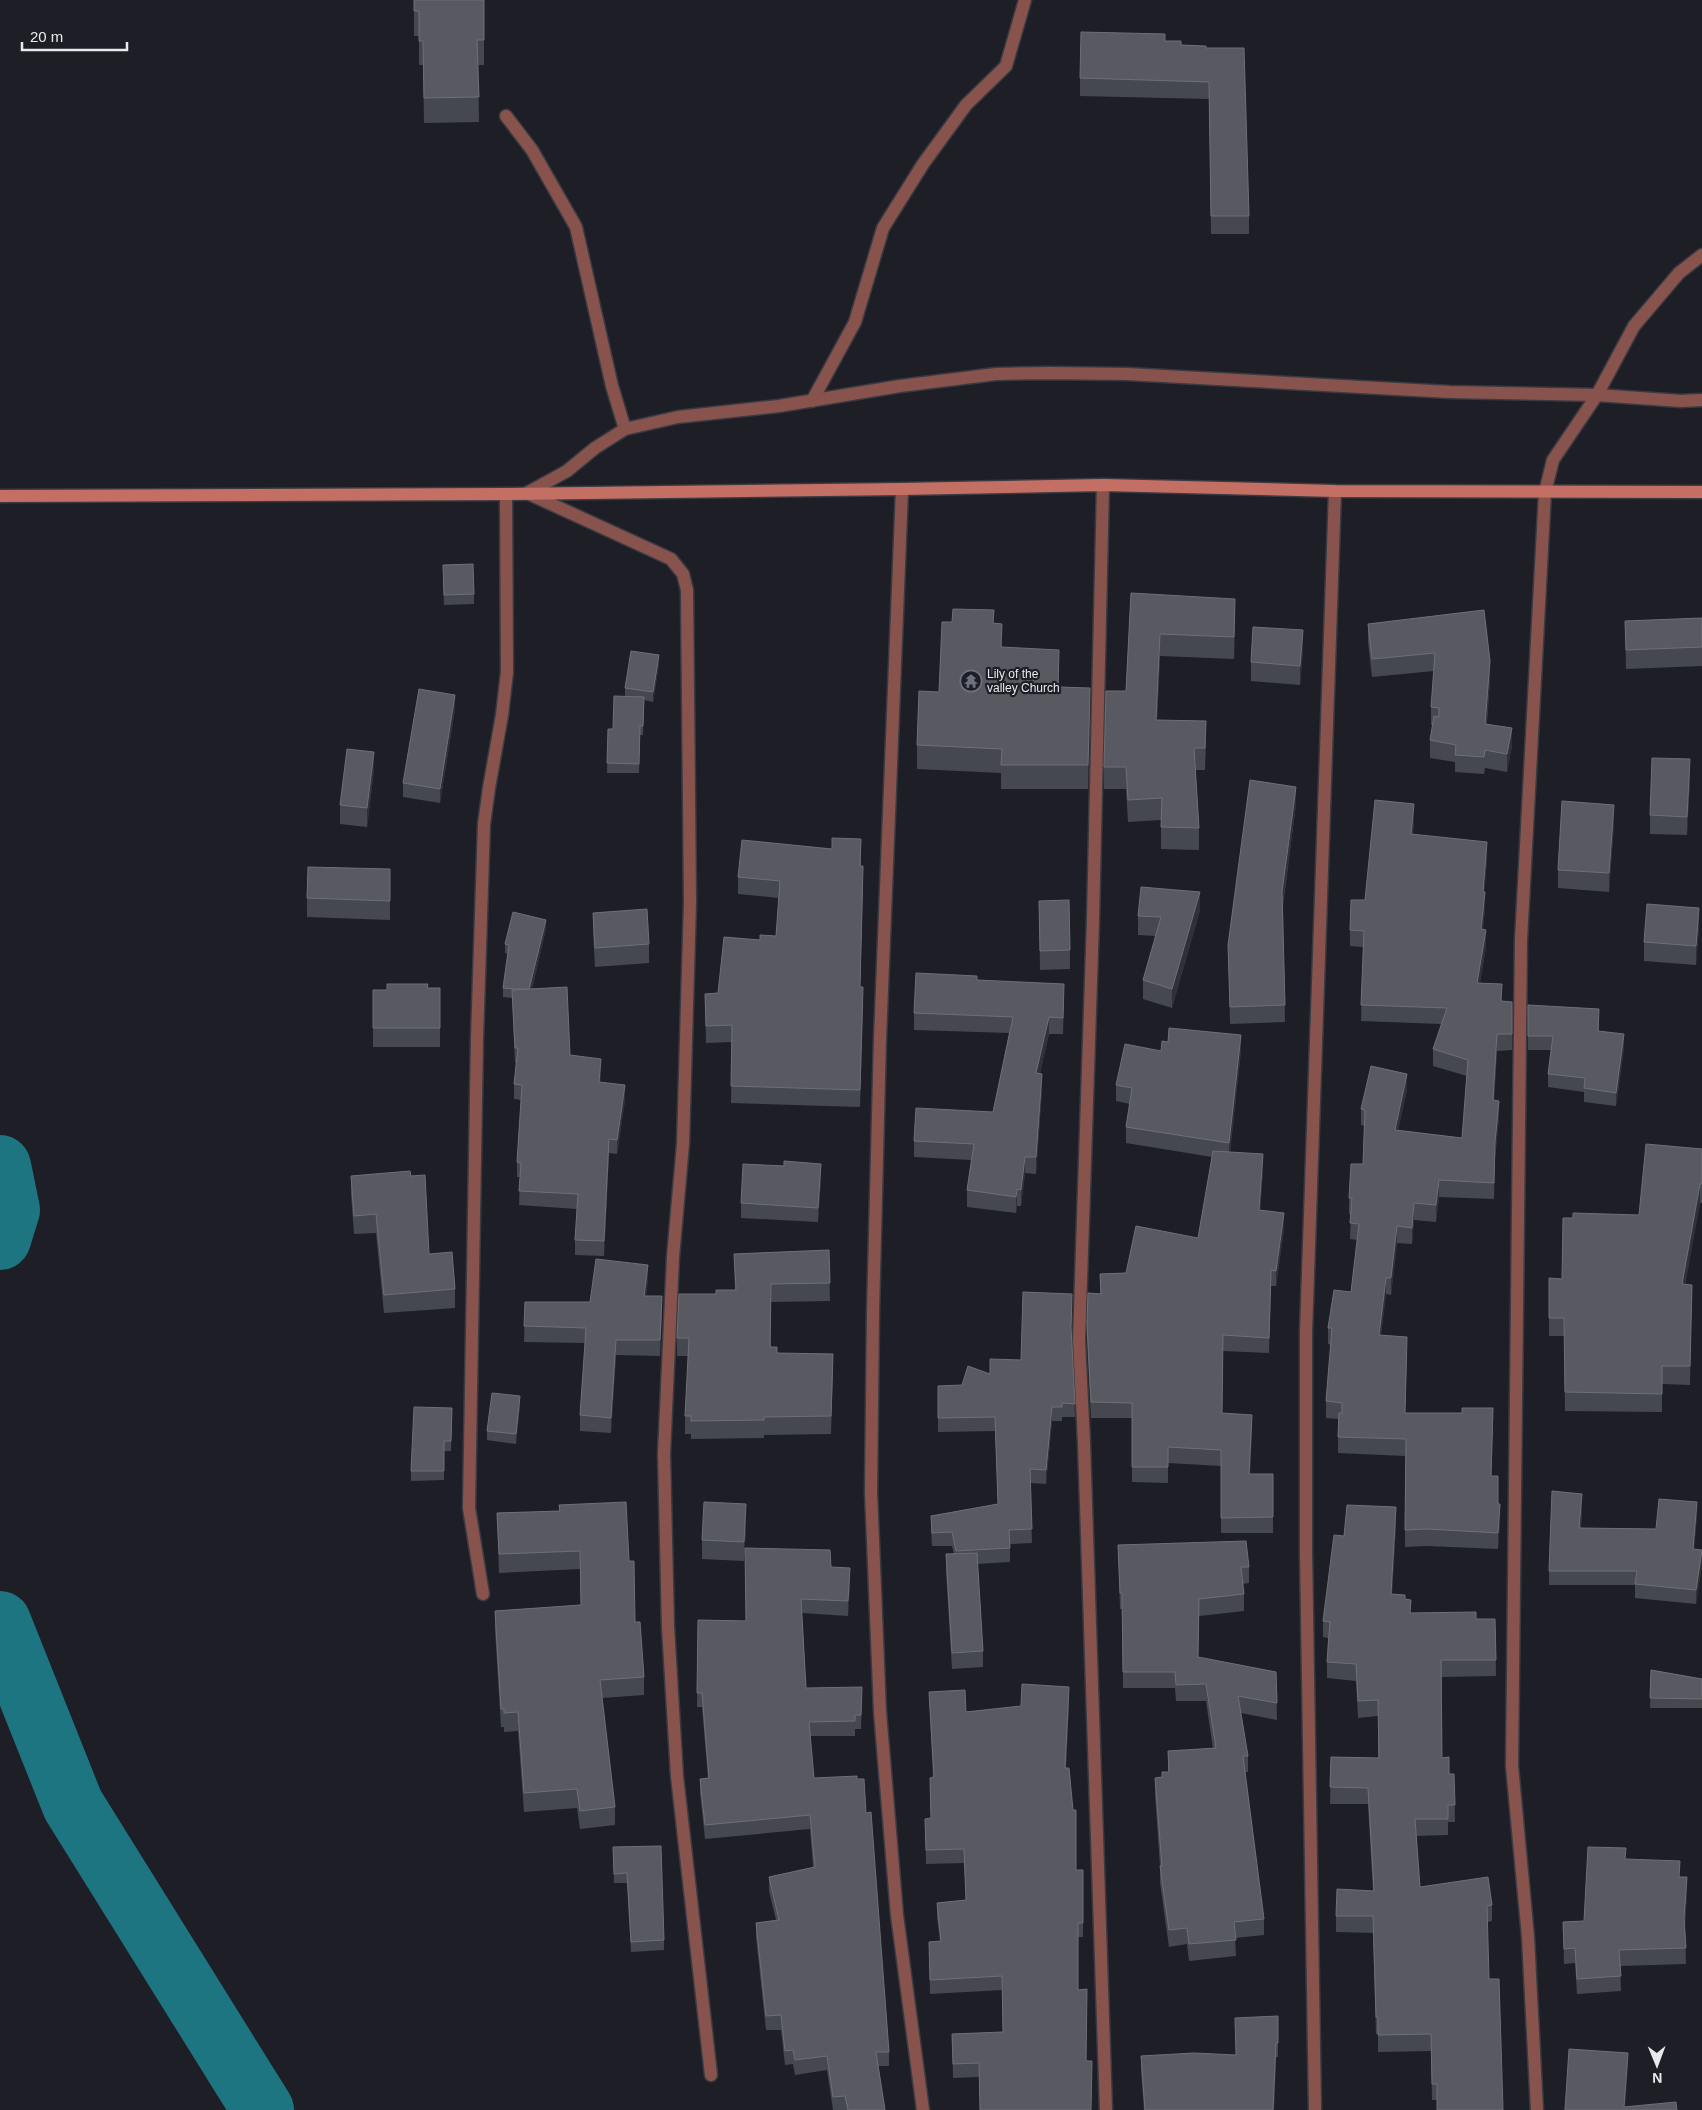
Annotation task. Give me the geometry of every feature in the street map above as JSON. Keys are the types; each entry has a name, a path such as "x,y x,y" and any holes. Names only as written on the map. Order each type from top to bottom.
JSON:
{"main road":[{"path":"0,496 506,494 902,489 1103,484 1335,492 1702,492"}],"street":[{"path":"812,401 855,322 883,228 923,164 966,105 1006,66 1025,0"},
{"path":"506,116 532,150 576,227 612,386 625,429"},
{"path":"1537,2110 1528,1937 1512,1756 1522,916 1545,492 1553,460 1597,395 1634,326 1679,273 1702,255"},
{"path":"527,493 567,471 595,448 625,429 678,417 812,401 900,386 996,374 1049,373 1200,378 1450,392 1597,395 1681,401 1702,400"},
{"path":"1103,484 1093,920 1079,1340 1106,2110"},
{"path":"902,489 880,1039 873,1312 871,1492 880,1712 897,1914 922,2110"},
{"path":"1315,2110 1306,1552 1306,1332 1335,492"},
{"path":"527,493 671,558 683,574 688,590 690,912 683,1144 673,1257 664,1454 668,1627 677,1776 711,2076"},
{"path":"483,1594 469,1508 477,1039 484,824 507,672 506,494"}],"building":[{"path":"414,0 484,0 484,40 477,40 479,97 424,98 423,41 419,41 419,11 414,11"},
{"path":"1081,32 1165,34 1165,41 1181,41 1181,45 1206,46 1206,48 1244,48 1249,216 1211,216 1209,82 1080,78"},
{"path":"473,564 474,594 444,595 443,565"},
{"path":"1131,593 1235,599 1234,637 1160,634 1156,720 1206,721 1205,748 1194,748 1199,828 1161,827 1162,798 1128,800 1126,767 1104,767 1106,691 1126,691"},
{"path":"953,609 994,610 993,623 1002,624 1001,647 1059,650 1058,687 1090,688 1088,765 1001,765 1002,749 917,745 919,691 939,692 942,622 952,622"},
{"path":"1484,610 1490,661 1485,724 1512,728 1507,754 1485,750 1484,757 1455,755 1456,745 1430,740 1434,716 1439,717 1439,708 1431,707 1435,653 1372,659 1368,624"},
{"path":"1702,618 1702,647 1626,650 1625,621"},
{"path":"1253,627 1303,630 1300,666 1251,662"},
{"path":"631,651 659,655 653,692 625,688"},
{"path":"419,689 455,695 440,789 403,783"},
{"path":"614,696 644,697 643,726 640,726 639,764 607,763 608,729 613,729"},
{"path":"347,749 374,752 367,808 340,805"},
{"path":"1652,758 1690,759 1687,817 1650,815"},
{"path":"1250,780 1296,787 1282,892 1285,1005 1230,1007 1228,945"},
{"path":"1375,800 1414,804 1411,834 1487,842 1481,929 1486,930 1477,983 1502,984 1501,1001 1512,1002 1512,1034 1497,1034 1493,1100 1499,1101 1494,1183 1439,1180 1436,1205 1414,1203 1412,1228 1397,1226 1391,1278 1386,1278 1379,1335 1407,1337 1405,1413 1462,1413 1462,1408 1493,1408 1491,1476 1498,1476 1498,1504 1500,1504 1498,1533 1427,1529 1405,1530 1406,1439 1338,1437 1339,1413 1342,1413 1342,1403 1326,1401 1332,1328 1328,1328 1334,1290 1351,1292 1359,1224 1350,1223 1352,1198 1349,1198 1351,1164 1363,1164 1365,1110 1361,1109 1371,1066 1407,1074 1395,1130 1462,1138 1468,1060 1433,1049 1447,1008 1361,1005 1364,931 1350,930 1351,900 1365,900"},
{"path":"1562,801 1614,805 1609,873 1558,870"},
{"path":"832,838 861,839 860,866 863,866 860,987 863,987 860,1090 731,1086 732,1025 706,1026 705,994 718,993 724,937 760,940 760,935 776,936 780,881 738,877 742,840 832,849"},
{"path":"308,867 390,869 390,901 307,898"},
{"path":"1141,887 1200,892 1172,989 1143,980 1161,917 1138,916"},
{"path":"1069,900 1070,950 1040,951 1039,901"},
{"path":"1647,904 1699,908 1696,946 1644,942"},
{"path":"647,909 649,944 595,948 593,913"},
{"path":"513,912 546,920 529,989 503,988 509,945 505,944"},
{"path":"916,973 977,976 977,980 1064,984 1063,1018 1049,1017 1036,1073 1042,1074 1036,1157 1025,1157 1021,1190 1017,1189 1016,1197 967,1190 974,1144 914,1141 916,1108 993,1112 1013,1017 914,1013"},
{"path":"387,984 428,984 427,988 440,988 440,1028 373,1028 373,990 387,990"},
{"path":"567,987 570,1055 601,1059 599,1082 625,1085 617,1140 609,1139 604,1241 575,1240 578,1194 519,1191 521,1163 517,1162 522,1085 514,1084 518,1048 515,1048 512,990"},
{"path":"1528,1005 1599,1009 1598,1031 1624,1034 1616,1093 1584,1088 1585,1078 1548,1074 1553,1036 1528,1036"},
{"path":"1169,1028 1241,1035 1229,1143 1126,1127 1132,1088 1116,1085 1125,1044 1161,1051 1162,1041 1168,1042"},
{"path":"1646,1144 1702,1149 1702,1184 1700,1184 1682,1284 1692,1285 1690,1366 1662,1366 1662,1394 1565,1392 1564,1318 1549,1318 1549,1278 1562,1279 1563,1218 1573,1218 1573,1213 1639,1215"},
{"path":"1213,1151 1263,1154 1259,1210 1284,1213 1276,1271 1271,1270 1269,1338 1223,1335 1222,1413 1252,1415 1249,1474 1273,1474 1273,1517 1221,1518 1221,1450 1168,1447 1168,1467 1132,1467 1132,1403 1091,1402 1087,1324 1088,1293 1101,1294 1100,1274 1126,1273 1136,1226 1198,1238"},
{"path":"784,1161 821,1164 818,1208 741,1203 743,1164 784,1166"},
{"path":"410,1171 411,1176 425,1175 429,1254 452,1252 455,1289 384,1295 376,1214 354,1216 351,1176"},
{"path":"829,1250 830,1283 771,1284 770,1347 777,1347 777,1353 833,1354 831,1416 764,1417 764,1420 691,1421 691,1416 685,1416 689,1338 677,1338 679,1294 716,1294 716,1290 736,1290 734,1254"},
{"path":"596,1259 648,1265 644,1296 662,1296 660,1340 616,1340 611,1418 580,1415 586,1328 524,1326 525,1302 590,1302"},
{"path":"1023,1292 1072,1294 1071,1327 1075,1404 1062,1403 1062,1407 1052,1407 1046,1470 1030,1469 1032,1529 1009,1530 1010,1548 956,1551 952,1532 932,1533 931,1516 998,1504 995,1417 938,1418 938,1386 962,1385 968,1366 990,1374 990,1359 1021,1360"},
{"path":"492,1393 520,1396 516,1434 487,1431"},
{"path":"414,1407 452,1408 451,1441 444,1441 444,1471 411,1471"},
{"path":"1552,1491 1582,1494 1579,1528 1656,1529 1659,1499 1697,1502 1693,1549 1702,1550 1696,1590 1635,1584 1637,1571 1549,1571"},
{"path":"626,1502 629,1561 634,1561 635,1622 640,1622 644,1677 600,1680 615,1807 580,1811 577,1789 524,1793 518,1712 504,1713 504,1709 501,1709 495,1611 581,1605 580,1551 499,1554 497,1513 560,1511 559,1505"},
{"path":"704,1502 746,1504 744,1542 702,1540"},
{"path":"1347,1505 1396,1507 1391,1594 1405,1595 1405,1599 1411,1600 1410,1613 1476,1612 1476,1619 1495,1619 1496,1660 1441,1660 1442,1758 1449,1757 1449,1774 1454,1774 1455,1805 1448,1805 1448,1819 1415,1819 1420,1887 1488,1877 1492,1905 1487,1906 1489,1979 1499,1979 1503,2110 1437,2110 1437,2084 1432,2084 1431,2034 1378,2035 1373,1916 1336,1916 1337,1889 1374,1891 1368,1788 1330,1787 1331,1757 1379,1758 1378,1700 1358,1701 1356,1664 1327,1662 1330,1622 1323,1621 1334,1535 1344,1536"},
{"path":"1246,1541 1249,1567 1241,1567 1244,1594 1199,1599 1198,1657 1276,1672 1277,1703 1238,1696 1248,1756 1243,1756 1264,1919 1234,1922 1236,1940 1189,1944 1187,1928 1169,1930 1160,1866 1162,1866 1155,1778 1162,1777 1162,1772 1169,1772 1168,1751 1216,1748 1206,1684 1176,1685 1175,1672 1123,1672 1122,1593 1120,1593 1118,1545"},
{"path":"745,1548 830,1550 831,1567 850,1568 848,1601 801,1599 806,1688 862,1687 861,1715 855,1715 855,1721 809,1722 814,1778 857,1776 857,1779 864,1779 866,1813 871,1812 889,2052 876,2052 885,2110 848,2110 845,2096 833,2097 827,2056 795,2060 793,2050 785,2051 781,2015 766,2016 756,1923 779,1920 769,1877 815,1867 810,1815 705,1825 700,1779 709,1778 702,1693 697,1693 698,1620 746,1621"},
{"path":"977,1553 983,1651 952,1653 946,1554"},
{"path":"1651,1670 1702,1679 1702,1699 1650,1698"},
{"path":"1022,1684 1069,1687 1065,1768 1069,1768 1073,1810 1076,1810 1076,1870 1083,1870 1083,1923 1078,1923 1078,1990 1087,1989 1086,2061 1092,2061 1091,2110 980,2110 979,2063 953,2064 952,2034 1003,2032 1002,1976 930,1980 929,1942 941,1941 937,1903 966,1900 964,1849 926,1850 925,1819 931,1818 930,1778 934,1777 929,1692 965,1690 966,1712 1021,1706"},
{"path":"661,1846 664,1940 631,1942 627,1873 614,1874 613,1847"},
{"path":"1588,1847 1626,1848 1625,1859 1680,1861 1679,1877 1687,1877 1684,1918 1686,1948 1619,1950 1621,1976 1577,1979 1575,1948 1564,1949 1563,1922 1584,1921"},
{"path":"1278,2016 1273,2110 1145,2110 1141,2056 1194,2053 1236,2055 1235,2018"},
{"path":"1569,2049 1628,2053 1624,2107 1676,2102 1677,2110 1565,2110"}],"waterway":[{"path":"0,1166 9,1210 0,1239"},
{"path":"0,1622 73,1805 263,2110"}],"place":[{"name":"Lily of the valley Church","path":"971,681"}]}
